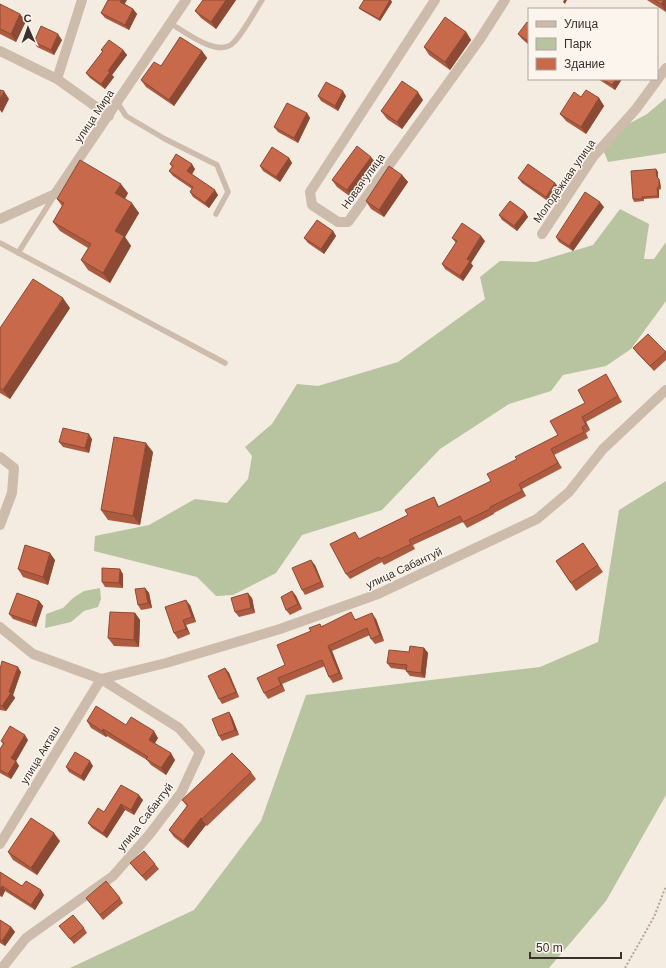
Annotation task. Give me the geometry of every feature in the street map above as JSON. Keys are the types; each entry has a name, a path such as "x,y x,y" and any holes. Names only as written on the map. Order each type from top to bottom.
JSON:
{"street":[{"path":"57,79 82,0"},
{"name":"улица Мира","path":"55,194 186,0"},
{"name":"Новая улица","path":"435,0 310,192 312,205 338,222 348,222 480,39 505,0"},
{"path":"0,51 57,79 109,116"},
{"name":"Молодёжная улица","path":"658,79 666,68"},
{"name":"Молодёжная улица","path":"542,234 593,157 636,109 657,80"},
{"path":"0,219 55,194"},
{"name":"улица Сабантуй","path":"101,679 166,664 280,629 378,594 537,519 569,492 603,449 666,390"},
{"path":"0,457 14,468 12,493 0,524"},
{"name":"улица Сабантуй","path":"0,627 33,654 101,679 178,728 200,752 181,793 149,835 113,876 26,938 2,968"},
{"name":"улица Акташ","path":"0,844 101,679"}],"lane":[{"path":"170,23 209,46 220,48 234,43 262,0"},
{"path":"117,102 126,116 165,139 217,165 228,192 216,214"},
{"path":"18,252 55,194"},
{"path":"0,243 226,363"}],"path":[{"path":"625,968 654,917 666,886"}],"green space":[{"path":"666,98 666,153 608,162 602,147 608,135 647,114"},
{"path":"620,209 649,224 644,259 654,259 666,242 666,301 631,349 606,366 563,375 551,391 509,404 440,449 382,510 302,535 276,573 233,595 216,596 197,577 94,551 95,536 149,525 195,499 227,503 248,479 252,456 245,447 272,424 297,384 318,386 398,362 485,299 480,277 500,261 536,262 593,245"},
{"path":"666,481 666,795 606,901 549,968 70,968 194,910 261,821 306,695 540,667 598,642 619,510"},
{"path":"100,588 101,599 98,607 84,611 71,622 45,628 46,614 63,608 73,598 84,591"}],"building":[{"path":"108,0 121,0 120,2 133,9 125,25 101,13"},
{"path":"203,0 226,0 211,22 195,11"},
{"path":"364,0 390,0 379,19 359,8"},
{"path":"654,0 664,0 661,4"},
{"path":"0,4 20,14 11,34 0,29"},
{"path":"445,17 466,32 445,62 424,47"},
{"path":"527,22 528,41 518,34"},
{"path":"41,26 58,34 51,50 34,42"},
{"path":"180,37 202,51 169,100 141,80 154,62 161,66"},
{"path":"109,40 123,50 101,84 86,73 103,51 101,50"},
{"path":"604,80 615,80 612,85"},
{"path":"402,81 418,92 397,122 381,111"},
{"path":"326,82 343,91 335,106 318,96"},
{"path":"0,90 4,91 0,99"},
{"path":"586,90 599,98 581,127 560,114 574,92 581,97"},
{"path":"287,103 307,113 294,138 274,127"},
{"path":"357,146 371,157 347,190 332,180"},
{"path":"272,147 289,158 276,177 260,166"},
{"path":"176,154 192,164 187,171 215,190 205,203 190,192 193,187 169,171 173,166 170,164"},
{"path":"80,160 121,184 115,193 132,203 115,231 124,236 103,273 81,260 91,244 53,222 64,203 57,199"},
{"path":"528,164 555,183 546,197 518,178"},
{"path":"389,166 402,175 379,210 366,201"},
{"path":"656,169 657,177 659,179 659,186 657,188 658,196 633,199 631,171"},
{"path":"585,192 600,202 569,246 556,237"},
{"path":"510,201 525,212 514,226 499,215"},
{"path":"317,220 333,231 321,249 304,238"},
{"path":"462,223 481,236 467,259 470,261 460,276 442,264 457,241 452,238"},
{"path":"33,279 63,298 3,390 0,388 0,328"},
{"path":"648,334 666,352 650,366 633,348"},
{"path":"606,374 618,396 582,417 586,425 582,427 584,432 551,449 558,463 519,484 522,491 463,522 460,516 409,540 411,544 380,559 379,557 346,574 330,544 355,532 359,539 408,515 405,510 434,497 438,507 491,481 487,474 517,459 515,457 558,435 550,421 585,403 578,390"},
{"path":"63,428 89,434 85,448 59,442"},
{"path":"114,437 146,443 133,516 101,510"},
{"path":"583,543 598,565 571,583 556,561"},
{"path":"25,545 50,553 43,577 18,569"},
{"path":"311,560 321,582 302,590 292,568"},
{"path":"102,568 120,569 119,583 102,582"},
{"path":"145,588 148,603 138,605 135,589"},
{"path":"292,591 298,604 286,610 281,597"},
{"path":"17,593 39,601 32,622 9,614"},
{"path":"248,593 251,608 235,612 231,598"},
{"path":"186,600 192,617 183,620 186,629 174,633 165,607"},
{"path":"110,612 135,613 134,640 108,638"},
{"path":"351,612 355,620 372,613 380,635 371,639 367,628 328,646 339,673 329,677 322,660 278,678 281,685 264,693 257,678 285,665 277,645 311,631 309,628 320,624 321,627"},
{"path":"410,646 424,648 421,673 406,671 407,665 387,663 389,650 409,652"},
{"path":"2,661 18,667 9,692 11,693 2,706 0,706 0,669"},
{"path":"225,668 236,692 219,699 208,676"},
{"path":"96,706 126,725 131,717 154,731 149,740 171,753 161,768 146,759 148,757 103,729 102,731 87,721"},
{"path":"229,712 235,730 219,736 212,719"},
{"path":"10,726 25,735 11,758 16,761 8,774 0,770 0,749 4,743 1,741"},
{"path":"75,752 90,761 81,776 66,767"},
{"path":"232,753 251,772 202,819 201,818 183,841 169,830 188,805 182,800"},
{"path":"121,785 139,795 131,810 121,804 103,833 88,823 98,808 104,812"},
{"path":"31,818 54,833 31,868 8,852"},
{"path":"144,851 155,864 142,876 130,863"},
{"path":"0,872 22,886 26,881 41,890 31,905 2,886 0,890"},
{"path":"106,881 120,898 100,915 86,898"},
{"path":"73,915 84,928 70,939 59,926"},
{"path":"0,920 11,927 2,941 0,940"}]}
